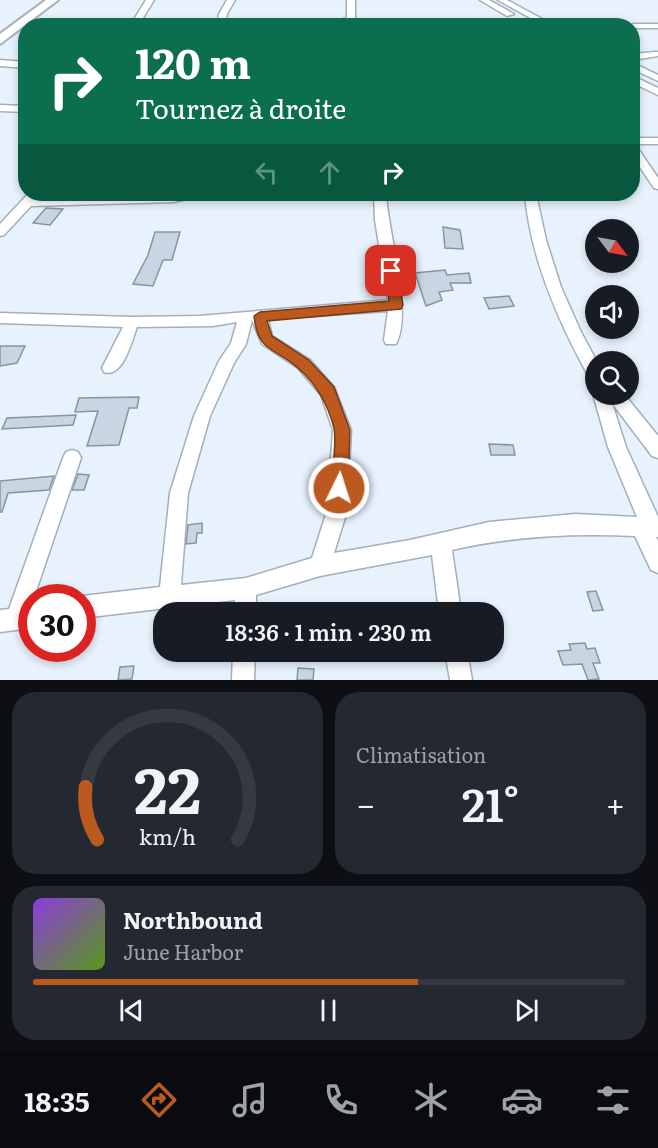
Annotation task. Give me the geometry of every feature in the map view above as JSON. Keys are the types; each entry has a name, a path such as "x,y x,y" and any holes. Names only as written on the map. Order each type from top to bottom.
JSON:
{"highway":[{"path":"29,18 53,0"},
{"path":"0,40 18,26"}],"street":[{"path":"139,18 150,0"},
{"path":"222,18 231,0"},
{"path":"350,18 351,0"},
{"path":"484,0 518,18"},
{"path":"502,0 535,18"},
{"path":"640,26 658,26"},
{"path":"640,56 655,54"},
{"path":"0,63 18,64"},
{"path":"640,69 658,78"},
{"path":"640,83 658,92"},
{"path":"0,108 18,109"},
{"path":"640,141 658,141"},
{"path":"640,159 658,186"},
{"path":"0,232 28,201"},
{"path":"380,201 381,220 396,305 391,340"},
{"path":"532,201 550,271 585,356"},
{"path":"0,318 132,322 162,319 210,321 396,305"},
{"path":"253,317 267,340 304,364 328,392 342,430 337,511 320,567"},
{"path":"170,597 179,493 202,416 227,361 253,317"},
{"path":"110,368 117,358 132,322"},
{"path":"604,405 617,447 650,527 658,563"},
{"path":"623,405 658,450"},
{"path":"16,619 72,458"},
{"path":"96,605 246,588 320,567 441,544 489,532 575,524 650,527"},
{"path":"441,544 449,602"},
{"path":"245,602 246,588"},
{"path":"243,680 244,662"},
{"path":"458,662 461,680"}],"building":[{"path":"46,208 63,209 50,225 33,223"},
{"path":"443,227 460,230 463,249 445,248"},
{"path":"155,232 180,232 172,260 163,260 153,286 133,284 148,255"},
{"path":"445,270 447,275 469,273 471,283 450,283 453,290 439,292 442,300 426,306 415,273"},
{"path":"509,296 514,306 489,309 484,298"},
{"path":"0,346 25,346 17,363 0,366"},
{"path":"139,397 137,408 129,408 119,445 87,446 98,411 75,412 79,398"},
{"path":"76,415 73,425 2,429 7,418"},
{"path":"489,444 513,445 515,455 491,455"},
{"path":"78,474 89,475 84,490 72,490"},
{"path":"54,476 49,490 8,493 2,512 0,512 0,481"},
{"path":"202,523 202,533 197,533 196,543 186,544 188,525"},
{"path":"596,591 603,610 593,611 587,592"},
{"path":"585,643 587,649 595,648 600,663 593,663 599,679 588,680 582,664 563,665 558,651 571,650 569,644"},
{"path":"134,666 132,679 118,680 120,667"},
{"path":"298,668 314,669 313,680 297,680"}],"route":[{"path":"339,488 342,430 328,392 304,364 267,340 262,331 260,316 396,305 391,271"}]}
